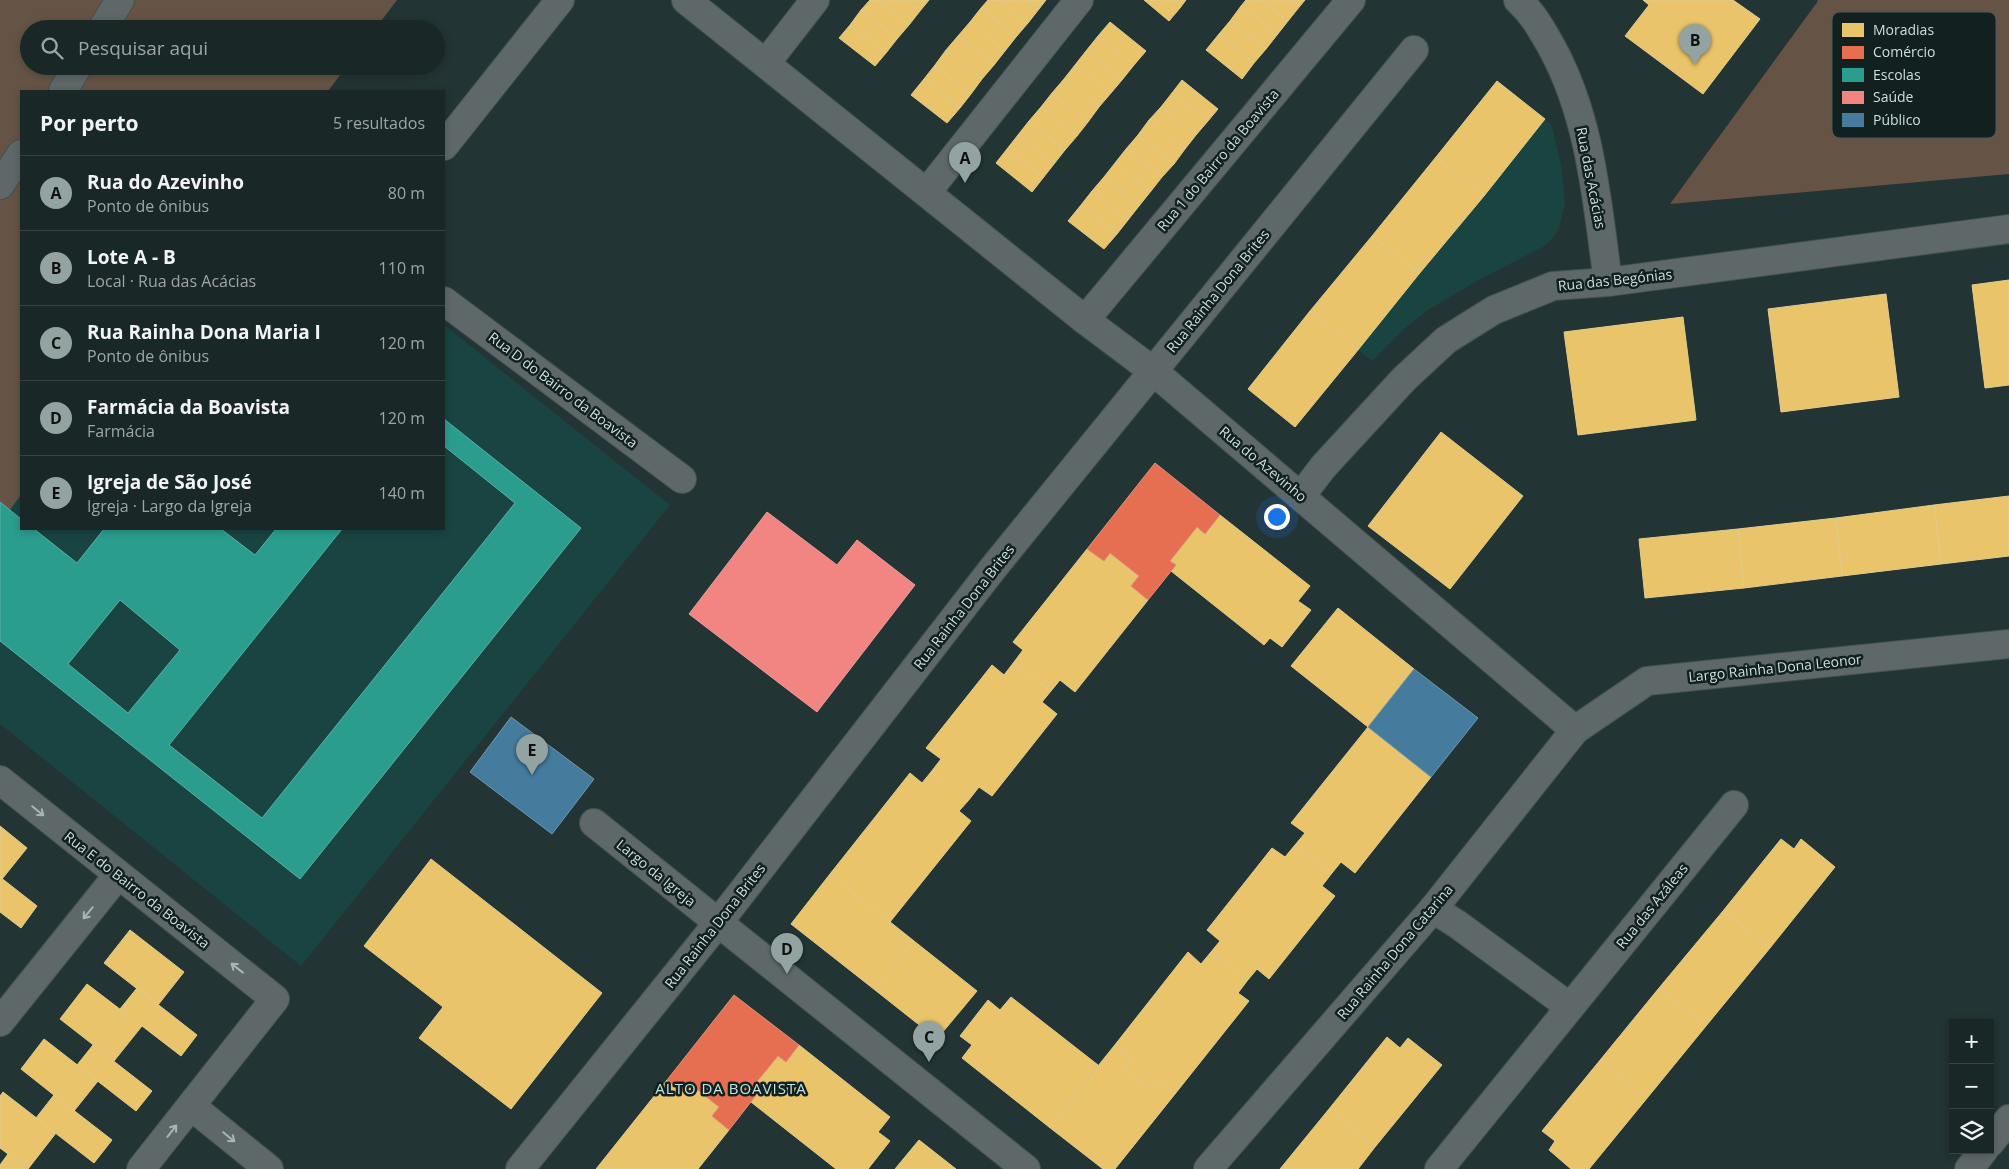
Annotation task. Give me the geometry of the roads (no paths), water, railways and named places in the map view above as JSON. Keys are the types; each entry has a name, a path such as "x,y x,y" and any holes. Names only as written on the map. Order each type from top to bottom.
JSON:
{"street":[{"path":"108,20 120,0"},
{"path":"445,145 560,0"},
{"name":"Rua do Azevinho","path":"686,0 1085,320 1153,371 1575,730"},
{"path":"766,63 816,0"},
{"path":"927,192 1079,0"},
{"name":"Rua 1 do Bairro da Boavista","path":"1085,320 1350,0"},
{"name":"Rua das Acácias","path":"1518,0 1533,14 1563,68 1587,143 1608,282"},
{"name":"Rua Rainha Dona Brites","path":"520,1169 718,923 994,568 1414,50"},
{"path":"64,90 73,75"},
{"path":"0,185 20,155"},
{"name":"Rua das Begónias","path":"1301,496 1323,467 1404,380 1446,340 1494,310 1553,286 1608,282 2009,229"},
{"name":"Rua D do Bairro da Boavista","path":"445,302 682,479"},
{"name":"Largo Rainha Dona Leonor","path":"1575,730 1647,681 1999,645"},
{"name":"Rua Rainha Dona Catarina","path":"1208,1169 1433,909 1575,730"},
{"name":"Rua E do Bairro da Boavista","path":"0,780 275,998 191,1106"},
{"name":"Rua das Azáleas","path":"1439,1169 1734,805"},
{"name":"Largo da Igreja","path":"594,823 1026,1169"},
{"path":"0,1022 118,874"},
{"path":"1433,909 1465,930 1570,1007"},
{"path":"141,1169 191,1106 269,1169"},
{"path":"1994,1138 2009,1120"},
{"path":"1969,1169 1981,1154"}],"place":[{"name":"Lote A - B","path":"1695,65"},
{"name":"Rua do Azevinho","path":"965,183"},
{"name":"Igreja de São José","path":"532,775"},
{"name":"Farmácia da Boavista","path":"787,974"},
{"name":"Rua Rainha Dona Maria I","path":"929,1062"}],"district":[{"name":"ALTO DA BOAVISTA","path":"731,1089"}]}
